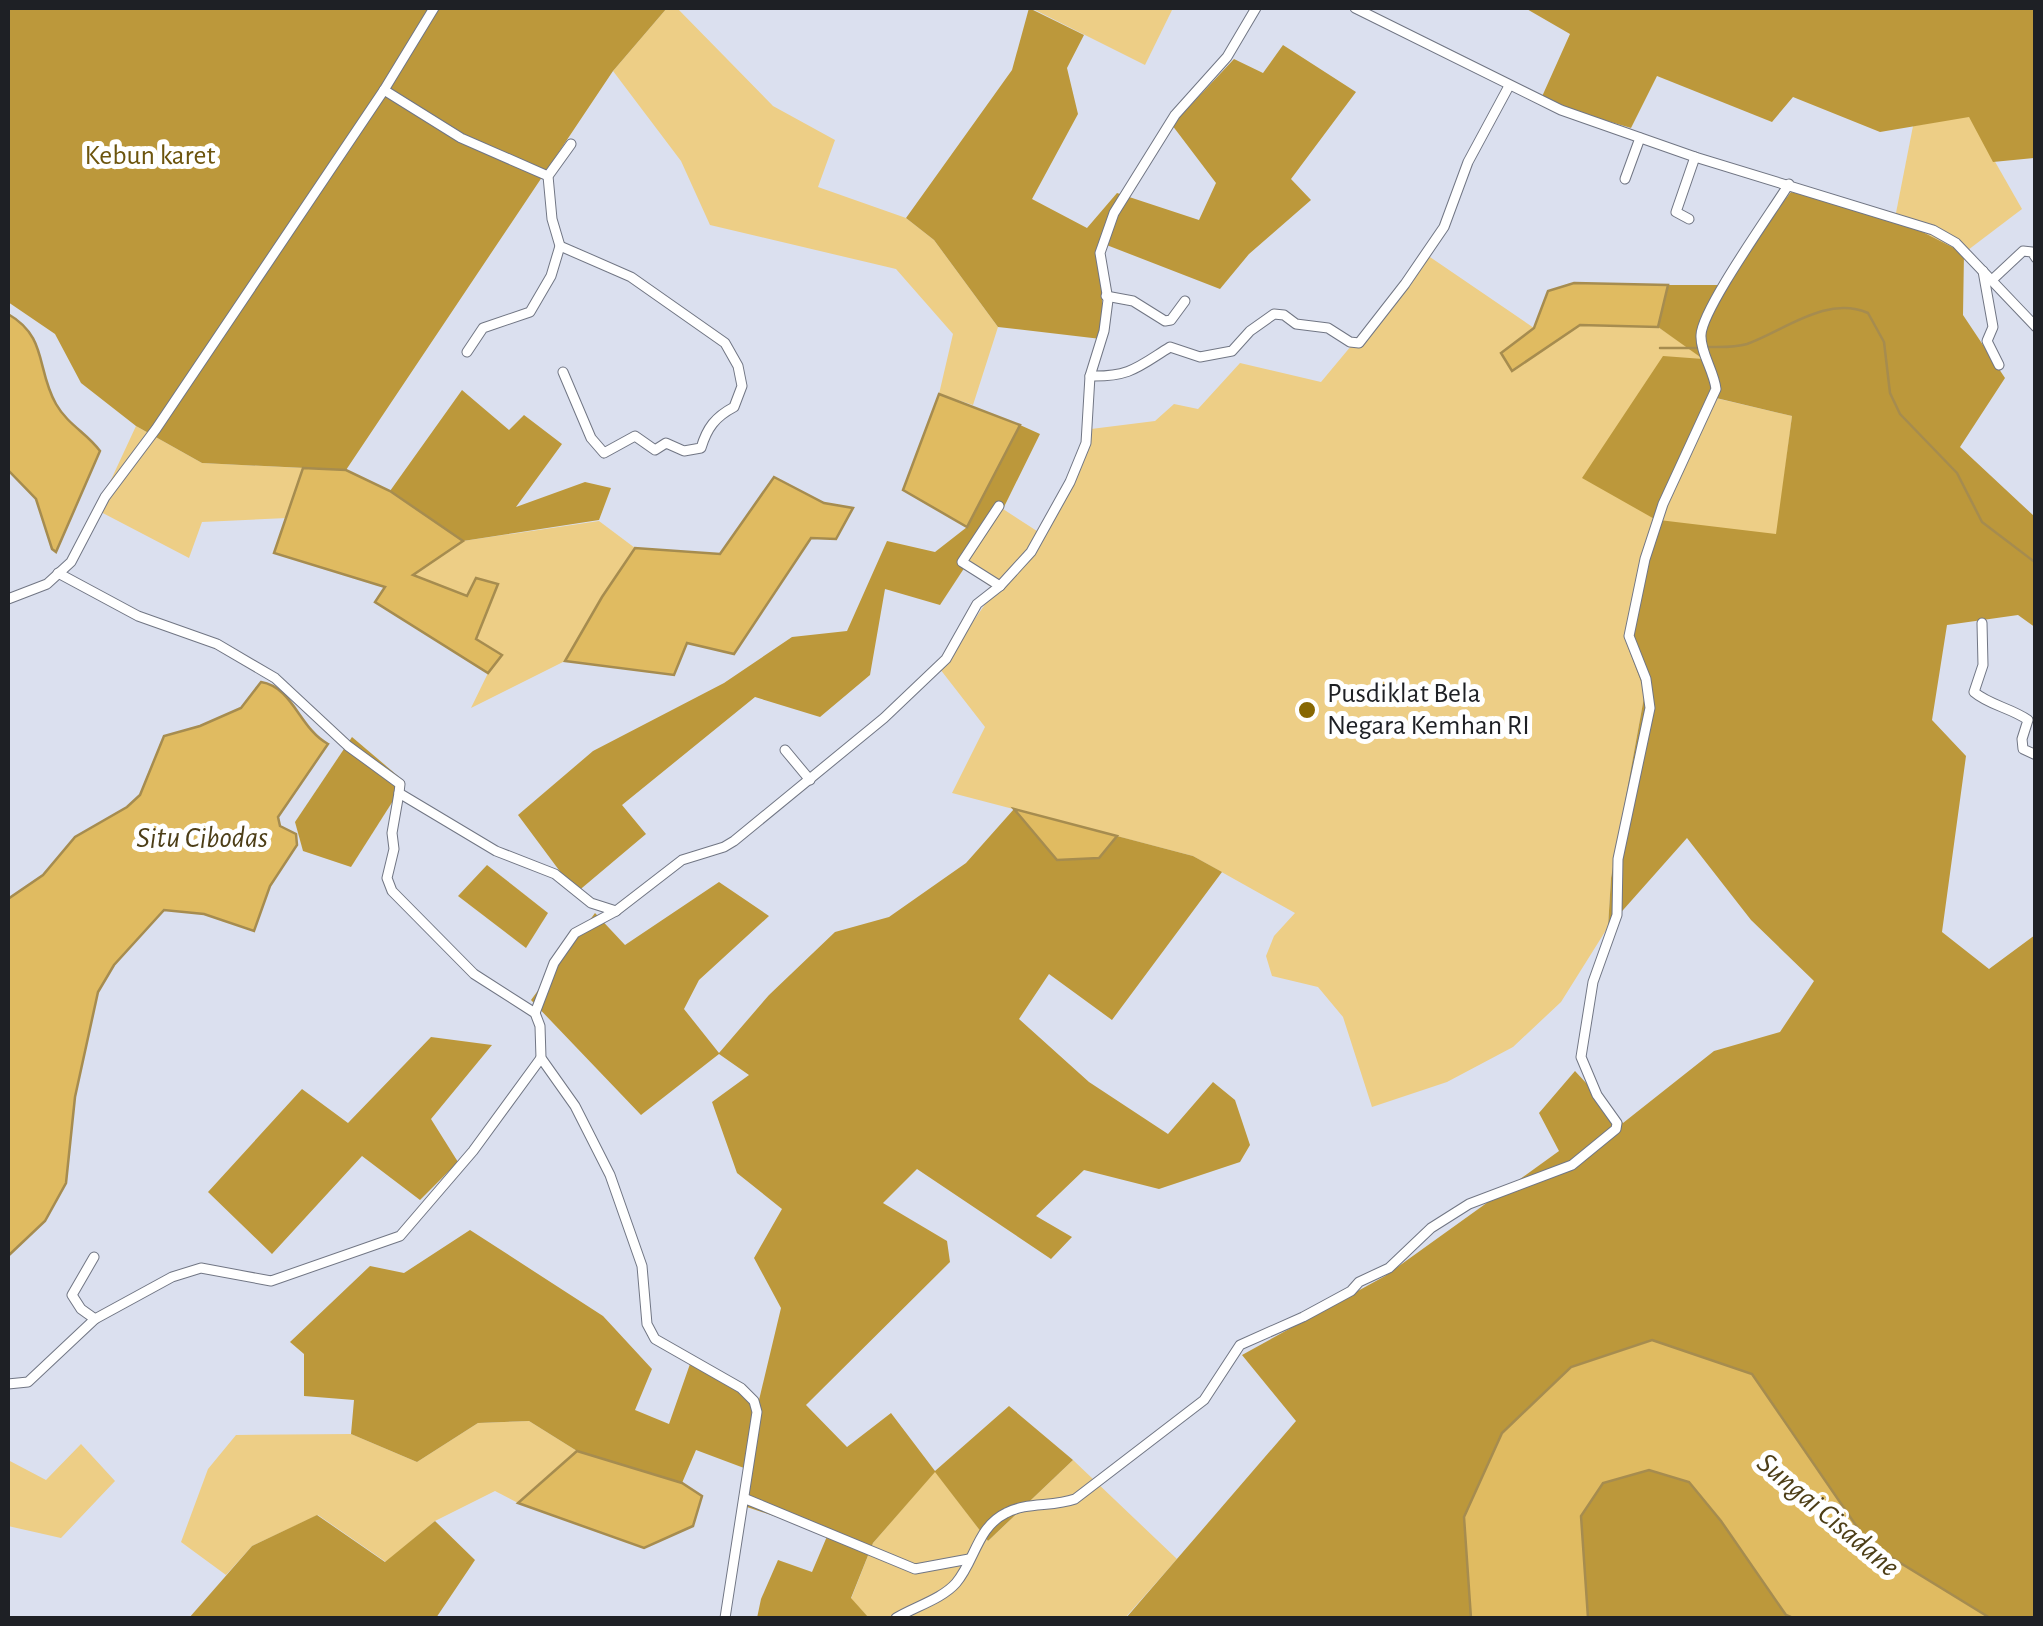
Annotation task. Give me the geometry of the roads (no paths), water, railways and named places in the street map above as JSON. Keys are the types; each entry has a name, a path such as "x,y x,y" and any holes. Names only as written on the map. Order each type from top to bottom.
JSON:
{"street":[{"path":"8,599 48,584 78,554 115,481 166,413 384,90 434,8"},
{"path":"535,1012 554,963 575,933 616,911 682,860 724,847 810,780 946,659 977,604 1000,586 1030,552 1075,469 1088,433 1090,376 1104,331 1106,296 1100,253 1114,213 1175,115 1227,56 1256,8"},
{"path":"1355,8 1561,110 1695,157 1933,230 1956,243 2036,327"},
{"path":"1090,376 1114,377 1138,370 1170,347 1200,357 1232,351 1250,331 1274,314 1284,315 1296,324 1328,328 1358,343 1444,227 1468,162 1509,86"},
{"path":"384,90 461,138 548,176"},
{"path":"1625,179 1640,138"},
{"path":"467,352 484,328 530,312 551,276 560,246 552,218 548,176 570,144"},
{"path":"1689,219 1676,212 1695,157"},
{"path":"896,1618 953,1586 977,1542 999,1517 1009,1511 1075,1499 1204,1400 1247,1340 1303,1318 1351,1292 1358,1282 1390,1268 1411,1245 1470,1204 1572,1165 1616,1129 1581,1057 1594,982 1617,915 1618,859 1650,708 1646,679 1629,636 1663,504 1716,388 1700,338 1707,313 1789,184"},
{"path":"560,246 631,277 725,343 738,366 742,386 734,407 718,415 701,448 684,451 666,443 655,450 635,436 604,453 591,438 564,372"},
{"path":"1992,280 2024,251 2032,252 2036,258"},
{"path":"1983,271 1993,328 1987,341 1999,365"},
{"path":"1106,296 1133,301 1165,321 1171,320 1185,301"},
{"path":"999,506 962,562 1000,586"},
{"path":"58,573 138,616 217,644 275,678 348,746 400,784 392,833 394,850 387,878 392,890 474,974 535,1012 540,1026 541,1058 576,1106 610,1175 642,1266 647,1324 655,1339 742,1388 754,1401 757,1412 746,1499 726,1618"},
{"path":"1982,623 1983,665 1974,692 2028,720 2023,748 2036,756"},
{"path":"785,750 810,780"},
{"path":"400,793 496,851 555,874 591,904 616,911"},
{"path":"8,1384 28,1382 95,1318 172,1278 200,1268 272,1282 400,1236 473,1151 541,1058"},
{"path":"94,1257 72,1295 95,1318"},
{"path":"746,1499 915,1569 968,1559"}],"water":[{"path":"1574,283 1668,285 1658,327 1580,325 1512,371 1501,353 1534,328 1548,291"},
{"path":"8,314 30,333 61,411 100,451 56,552 36,499 8,470"},
{"path":"939,394 1020,425 967,527 903,490"},
{"path":"303,468 346,470 390,491 463,541 413,575 467,596 476,578 498,584 476,639 502,655 488,673 375,602 385,587 274,553"},
{"path":"774,477 824,503 853,508 836,539 811,538 734,654 687,643 674,675 565,661 635,548 720,554"},
{"name":"Situ Cibodas","path":"261,682 281,692 328,744 278,817 280,826 296,834 297,845 270,886 254,931 204,914 164,910 114,965 98,992 75,1097 66,1183 45,1221 8,1256 8,899 43,875 75,837 127,807 140,795 164,736 241,708"},
{"path":"1014,809 1117,836 1099,858 1057,860"},
{"name":"Sungai Cisadane","path":"1652,1340 1752,1374 1868,1543 1990,1618 1786,1615 1689,1482 1649,1470 1603,1483 1581,1516 1588,1618 1471,1618 1464,1517 1502,1433 1571,1367"},
{"path":"577,1451 682,1483 702,1496 693,1526 644,1548 518,1503"}],"waterway":[{"path":"1707,347 1747,344 1821,311 1837,308 1868,313 1884,342 1890,393 1900,414 1957,473 1982,522 2036,563"},
{"path":"1660,348 1699,348"}],"place":[{"name":"Pusdiklat Bela Negara Kemhan RI","path":"1307,710"}],"park label":[{"name":"Kebun karet","path":"150,156"}]}
